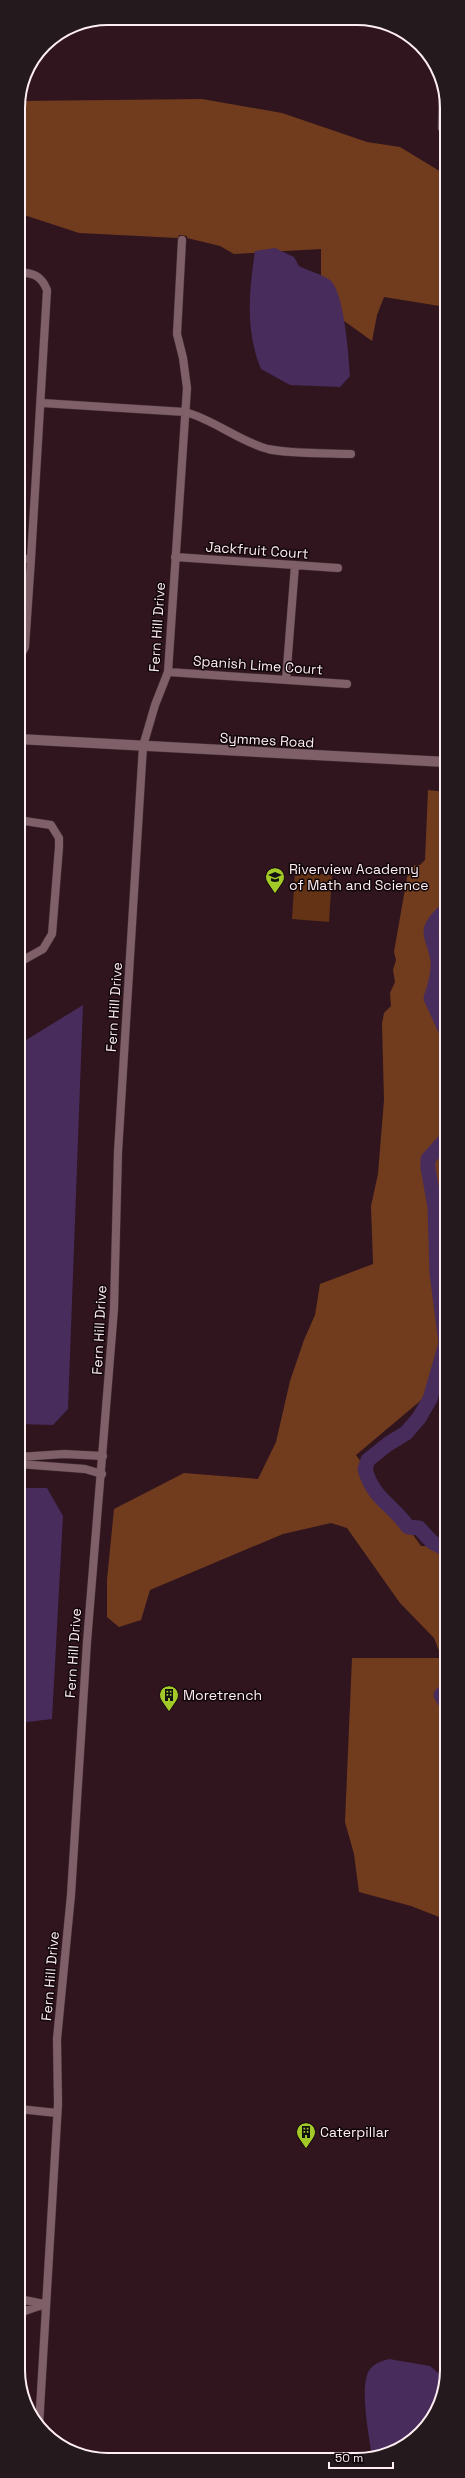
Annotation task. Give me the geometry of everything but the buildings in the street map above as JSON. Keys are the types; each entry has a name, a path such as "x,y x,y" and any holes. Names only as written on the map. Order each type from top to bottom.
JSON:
{"street":[{"name":"Fern Hill Drive","path":"39,2417 57,2113 57,2039 71,1895 87,1642 102,1474 114,1309 118,1152 143,746 155,705 168,672 187,388 183,358 177,334 182,240"},
{"path":"25,272 33,273 43,279 47,290 42,403 25,647"},
{"path":"42,403 185,412 202,417 242,440 270,449 351,454"},
{"name":"Jackfruit Court","path":"175,557 338,568"},
{"path":"25,559 31,559"},
{"path":"286,680 295,565"},
{"name":"Spanish Lime Court","path":"168,672 347,684"},
{"name":"Symmes Road","path":"25,735 86,742"},
{"name":"Symmes Road","path":"25,739 440,762"},
{"path":"25,821 51,826 59,838 60,848 52,934 43,949 25,959"},
{"path":"25,1457 64,1454 103,1456"},
{"path":"25,1465 86,1469 102,1474"},
{"path":"25,2110 57,2113"},
{"path":"25,2300 45,2304"},
{"path":"25,2311 45,2304"}],"shaded area":[{"path":"202,99 282,113 367,142 400,147 440,171 440,306 384,297 377,315 372,341 340,318 321,288 321,249 234,254 220,246 187,238 187,236 179,235 178,238 79,233 25,215 25,101"},
{"path":"275,248 294,257 299,266 327,278 335,287 339,297 345,325 350,376 340,387 290,385 261,369 252,340 250,325 250,296 253,266 255,251"},
{"path":"428,790 440,791 440,1379 419,1402 356,1455 421,1546 440,1547 440,1653 434,1638 400,1603 347,1528 331,1523 283,1534 150,1590 141,1620 119,1627 107,1617 107,1580 114,1509 184,1473 258,1479 276,1442 290,1381 304,1340 315,1315 320,1284 373,1264 371,1206 378,1174 384,1100 382,1024 384,1013 391,1006 390,993 395,982 393,970 396,960 394,952 409,866 420,865 425,860"},
{"path":"295,872 332,875 329,922 292,919"},
{"path":"83,1005 68,1409 53,1425 25,1424 25,1041"},
{"path":"25,1488 47,1488 63,1516 52,1719 25,1722"},
{"path":"352,1658 440,1658 440,1917 411,1906 359,1892 354,1854 345,1822"},
{"path":"389,2359 430,2366 440,2374 439,2381 436,2397 429,2412 419,2425 408,2436 389,2447 371,2451 367,2426 365,2387 370,2369 381,2361"}],"waterway":[{"path":"440,916 431,929 432,939 438,960 438,969 431,998 440,1018"},
{"path":"440,1146 428,1159 428,1168 435,1207 437,1273 440,1296"},
{"path":"440,1364 430,1399 419,1418 406,1433 388,1444 368,1460 365,1469 368,1479 378,1494 408,1527 419,1528 432,1542 440,1546"}],"place":[{"name":"Riverview Academy of Math and Science","path":"275,894"},
{"name":"Moretrench","path":"169,1712"},
{"name":"Caterpillar","path":"306,2149"}]}
